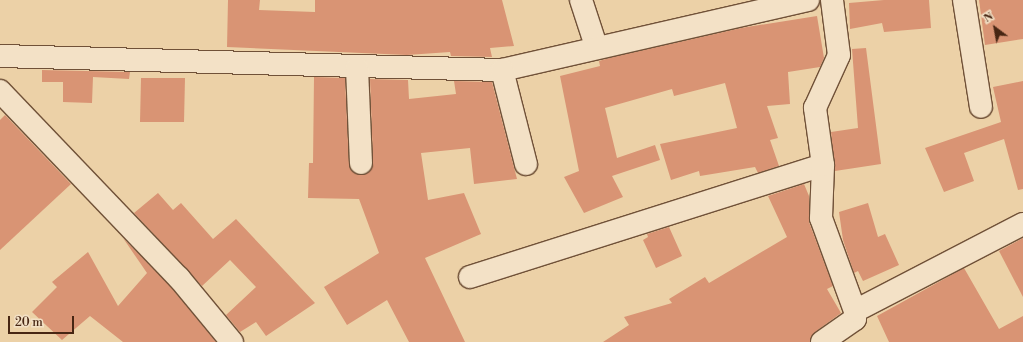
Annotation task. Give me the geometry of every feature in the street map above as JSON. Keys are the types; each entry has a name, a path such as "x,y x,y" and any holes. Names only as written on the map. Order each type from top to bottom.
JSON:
{"street":[{"path":"581,0 596,46"},
{"path":"0,56 357,68 502,70 596,46 808,0"},
{"path":"822,342 855,319 855,311 822,218 823,165 815,108 840,55 832,0"},
{"path":"964,0 981,107"},
{"path":"357,68 361,163"},
{"path":"502,70 526,164"},
{"path":"0,91 179,278 232,342"},
{"path":"470,277 823,165"},
{"path":"855,311 1023,224"}],"building":[{"path":"228,0 260,0 259,10 315,12 315,0 502,0 514,46 490,48 492,57 451,56 450,52 407,55 227,47"},
{"path":"884,0 929,0 931,28 884,32 882,23 850,29 849,3"},
{"path":"979,0 1023,0 1023,39 985,45"},
{"path":"817,16 824,58 820,67 788,72 790,104 767,106 778,138 770,140 779,166 758,173 755,167 700,176 699,171 671,180 660,144 737,128 725,83 674,96 672,89 605,108 617,158 655,145 660,160 612,176 623,197 584,213 564,177 579,171 560,76 600,66 599,61 609,58 741,28"},
{"path":"866,48 881,164 835,171 831,132 858,128 852,49"},
{"path":"42,70 130,72 129,79 93,77 92,103 63,102 63,82 42,82"},
{"path":"314,77 345,78 349,164 351,170 361,175 368,173 373,162 370,79 408,80 409,99 456,94 454,81 492,82 517,179 474,184 470,148 421,153 428,200 464,193 481,234 425,258 465,342 409,342 387,300 347,325 324,287 379,253 359,199 308,198 309,163 313,163"},
{"path":"141,78 185,78 184,122 140,122"},
{"path":"1023,81 1023,189 1018,190 1004,139 964,153 974,181 944,192 925,148 1001,122 993,87"},
{"path":"5,115 71,184 0,250 0,120"},
{"path":"804,184 809,196 809,222 833,286 827,289 841,313 815,332 810,342 603,342 629,325 624,317 672,303 669,299 705,277 709,283 787,237 768,196"},
{"path":"158,193 173,210 181,203 213,239 236,219 315,303 266,336 256,322 240,332 226,315 256,287 230,260 202,286 134,213"},
{"path":"868,203 878,237 885,234 899,265 863,281 858,271 854,273 843,240 839,212"},
{"path":"669,227 682,256 656,268 643,240 648,237 647,234"},
{"path":"123,238 170,286 216,342 123,342 90,316 62,340 32,312 57,287 52,282 88,252 118,306 147,273"},
{"path":"1023,238 1023,297 999,251"},
{"path":"964,268 999,329 1023,316 1023,342 889,342 877,316"}]}
